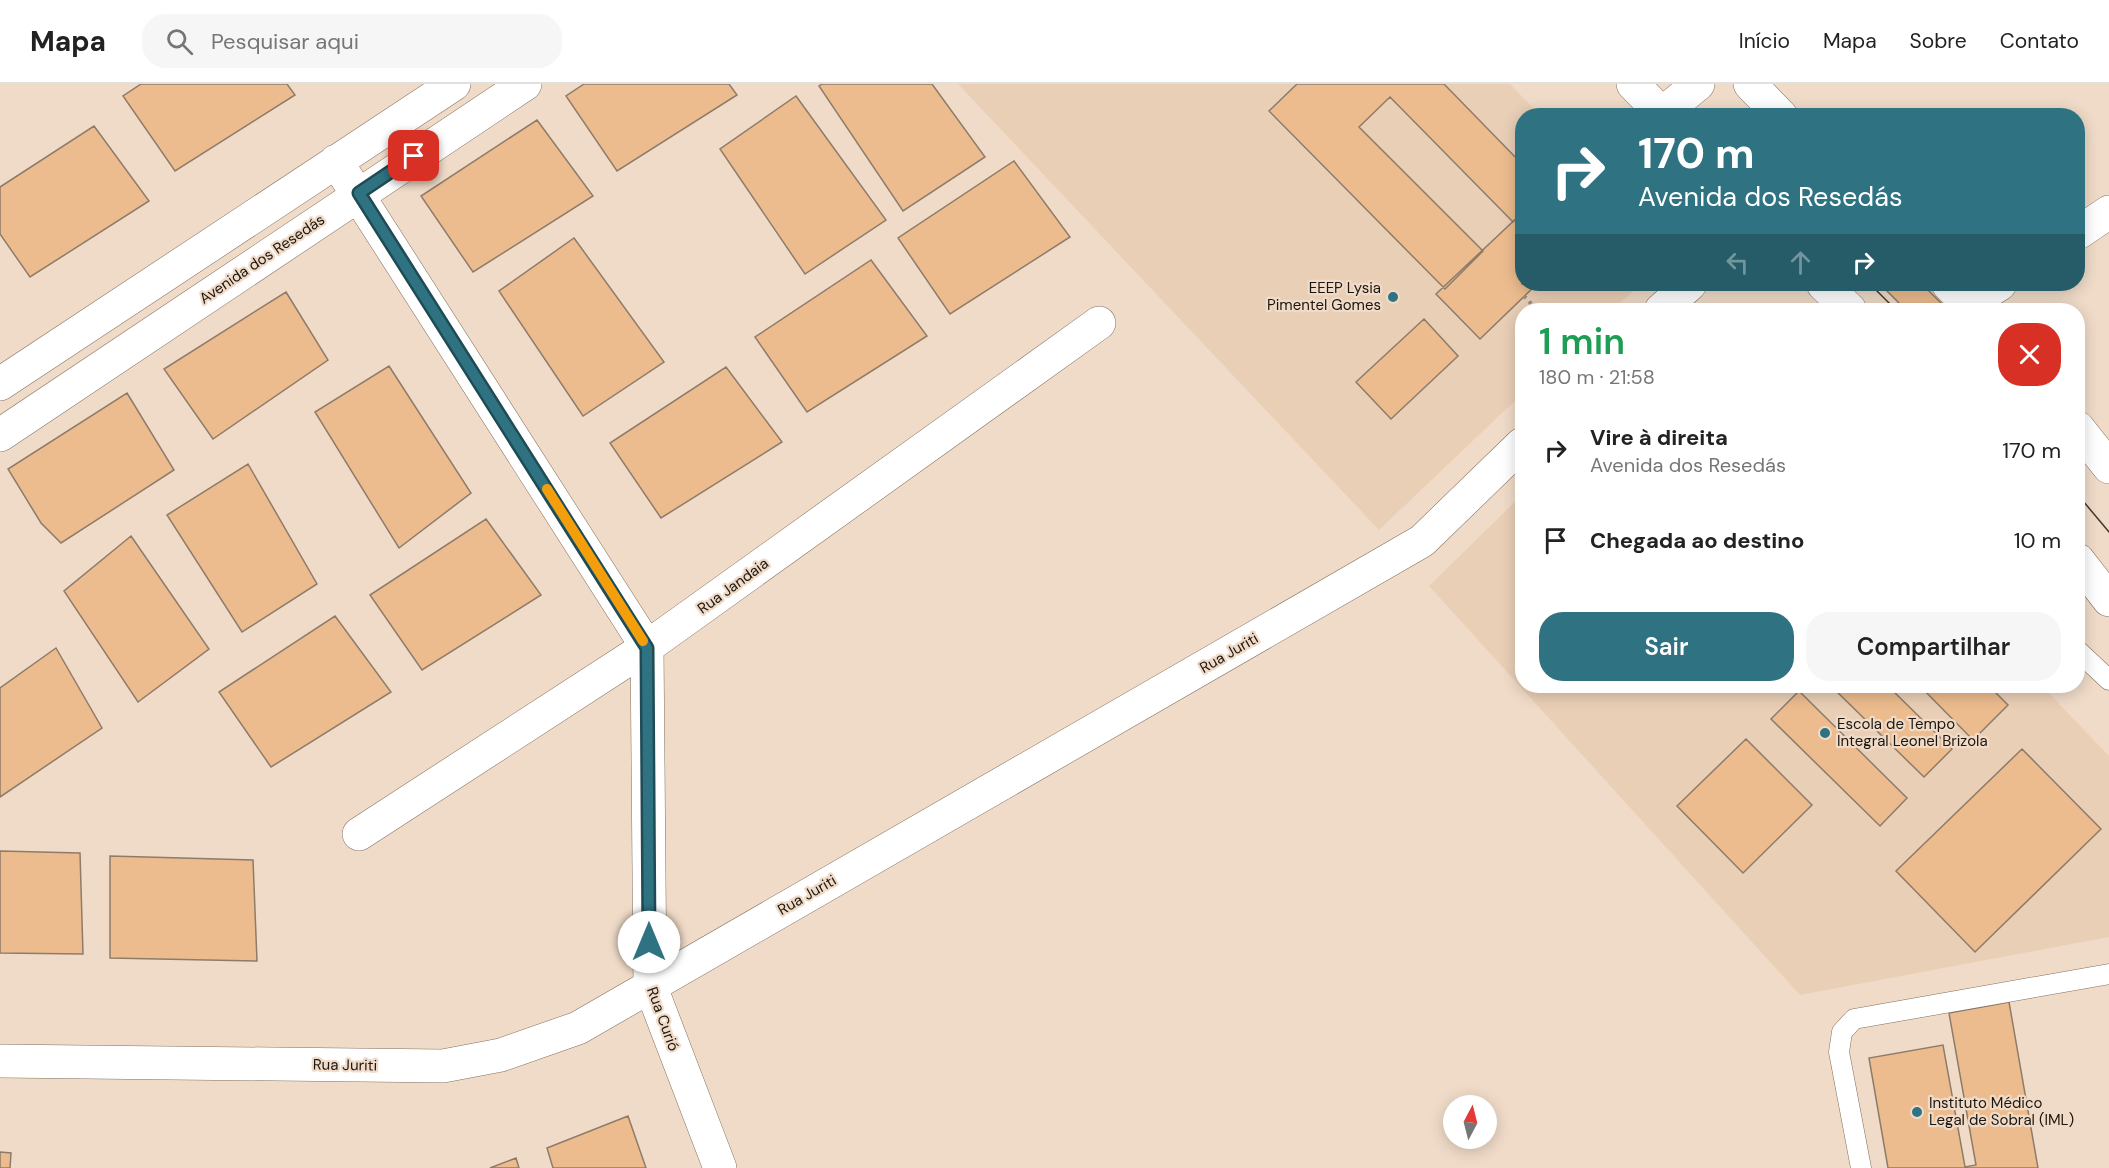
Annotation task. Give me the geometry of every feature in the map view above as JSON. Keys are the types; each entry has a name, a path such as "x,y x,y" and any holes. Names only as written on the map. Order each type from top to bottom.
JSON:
{"street":[{"path":"0,384 454,84"},
{"name":"Avenida dos Resedás","path":"0,435 525,84"},
{"path":"1633,84 1656,108"},
{"path":"1671,108 1698,84"},
{"path":"1750,84 1773,108"},
{"path":"336,161 359,193 647,648"},
{"path":"2085,228 2109,212"},
{"path":"1669,303 1682,291"},
{"path":"1831,291 1843,303"},
{"path":"1963,299 1983,291"},
{"name":"Rua Jandaia","path":"359,834 647,648 1099,323"},
{"path":"2085,437 2109,467"},
{"name":"Rua Juriti","path":"0,1061 444,1066 501,1056 578,1028 1422,542 1515,451"},
{"path":"2085,569 2109,600"},
{"name":"Rua Curió","path":"647,648 650,985 720,1168"}],"lane":[{"path":"2085,658 2109,680"},
{"path":"1861,1168 1839,1052 1842,1032 1854,1019 2109,974"}],"path":[{"path":"1524,296 1530,303"}],"shaded area":[{"name":"EEEP Lysia Pimentel Gomes","path":"958,84 1510,84 1533,108 1515,108 1515,291 1633,291 1620,303 1515,303 1515,401 1379,530"},
{"name":"Escola de Tempo Integral Leonel Brizola","path":"1515,502 1515,681 1429,586"},
{"name":"Escola de Tempo Integral Leonel Brizola","path":"1526,693 2049,693 2109,756 2109,937 1800,995"}],"building":[{"path":"141,84 287,84 295,95 175,171 123,96"},
{"path":"584,84 729,84 737,95 617,171 566,96"},
{"path":"822,84 932,84 985,157 903,211 819,86"},
{"path":"1297,84 1444,84 1515,157 1515,220 1513,222 1390,97 1359,127 1483,251 1445,289 1269,111"},
{"path":"796,96 886,220 805,274 720,149"},
{"path":"537,120 593,196 473,272 421,196"},
{"path":"94,126 149,201 30,277 0,234 0,187"},
{"path":"1014,161 1070,237 950,314 898,238"},
{"path":"1515,220 1515,291 1530,291 1480,339 1436,294"},
{"path":"574,238 664,362 583,416 499,291"},
{"path":"871,260 927,336 807,412 755,337"},
{"path":"1887,291 1929,291 1941,303 1899,303"},
{"path":"286,292 328,360 213,439 164,369"},
{"path":"1424,319 1458,356 1391,419 1356,382"},
{"path":"389,366 471,493 399,548 315,412"},
{"path":"726,367 782,442 661,518 610,443"},
{"path":"127,393 174,470 61,543 41,523 8,469"},
{"path":"248,464 317,584 242,632 167,515"},
{"path":"486,519 541,595 422,670 370,595"},
{"path":"131,536 209,649 138,702 64,591"},
{"path":"335,616 391,692 271,767 219,692"},
{"path":"56,648 102,728 0,797 0,688"},
{"path":"1797,693 1801,693 1907,798 1880,826 1771,719"},
{"path":"1838,693 1895,693 1952,749 1924,777"},
{"path":"1927,693 1996,693 2008,705 1973,740"},
{"path":"1746,739 1812,805 1743,873 1677,806"},
{"path":"2022,749 2101,829 1975,952 1896,871"},
{"path":"0,851 80,853 83,954 0,953"},
{"path":"110,856 253,860 257,961 110,958"},
{"name":"Instituto Médico Legal de Sobral (IML)","path":"2009,1002 2038,1168 1888,1168 1869,1058 1943,1045 1965,1167 1976,1165 1949,1013"},
{"path":"628,1116 646,1168 553,1168 547,1148"},
{"path":"0,1152 11,1153 10,1168 0,1168"},
{"path":"516,1158 519,1168 490,1168"}],"tram line":[{"path":"1877,291 1889,303"},
{"path":"2085,503 2109,532"}],"slow traffic":[{"path":"547,489 643,641"}],"place":[{"name":"EEEP Lysia Pimentel Gomes","path":"1393,297"},
{"name":"Escola de Tempo Integral Leonel Brizola","path":"1825,733"},
{"name":"Instituto Médico Legal de Sobral (IML)","path":"1917,1112"}],"route":[{"path":"414,156 359,193 647,648 649,942"}]}
